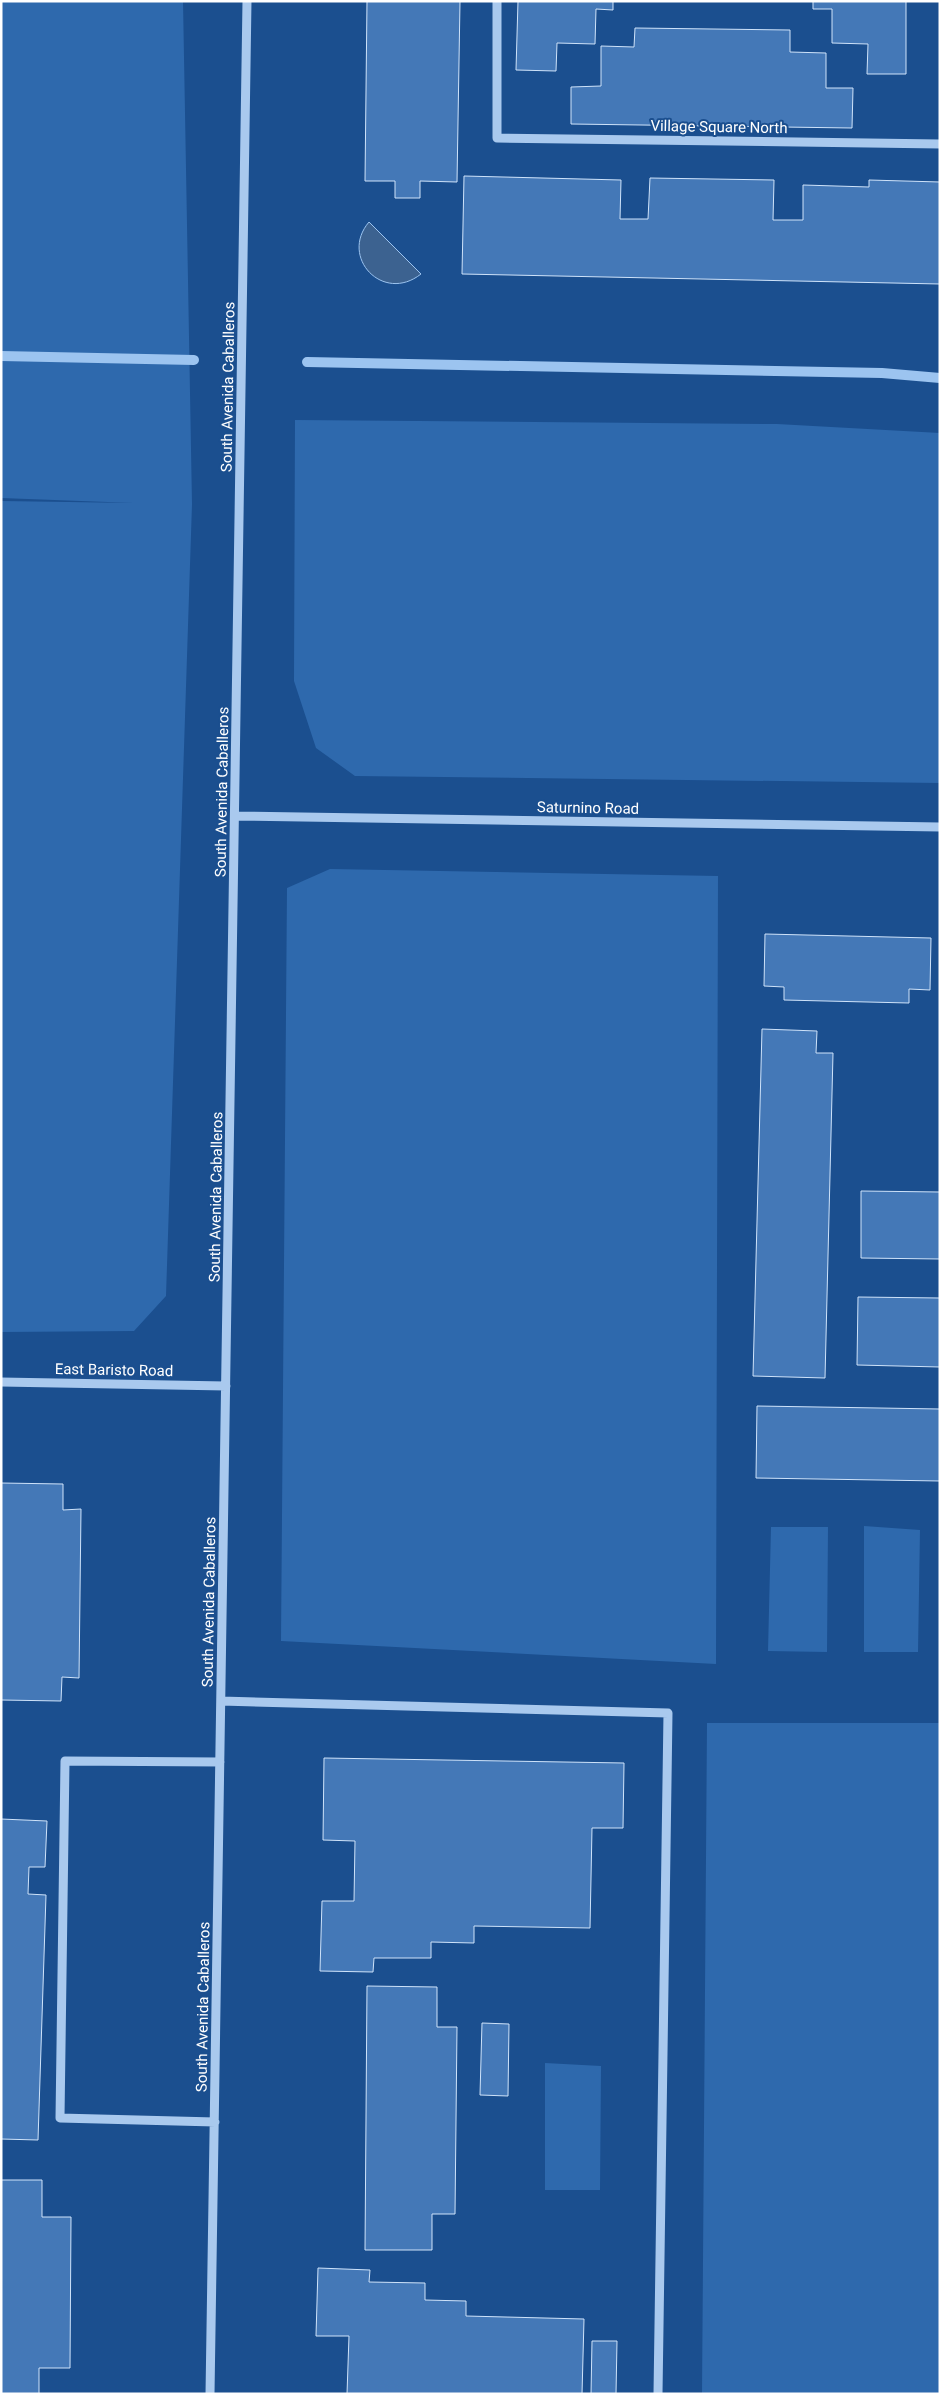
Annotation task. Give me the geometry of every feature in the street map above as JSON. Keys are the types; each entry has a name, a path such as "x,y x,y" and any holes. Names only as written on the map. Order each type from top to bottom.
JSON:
{"street":[{"name":"South Avenida Caballeros","path":"210,2394 236,816 247,1"},
{"name":"Village Square North","path":"497,1 497,138 940,144"},
{"name":"Saturnino Road","path":"236,816 940,826"},
{"name":"East Baristo Road","path":"1,1382 226,1386"},
{"path":"221,1701 668,1712 658,2394"},
{"path":"214,2122 60,2118 65,1761 220,1762"}],"shaded area":[{"path":"1,1 183,1 192,504 166,1296 134,1331 1,1332 1,501 134,503 1,498"},
{"path":"369,222 421,274 407,282 393,283 380,280 369,272 362,262 359,249 361,236"},
{"path":"295,420 777,424 940,433 940,783 355,776 316,748 294,681"},
{"path":"330,869 718,876 716,1664 281,1641 287,888"},
{"path":"864,1526 920,1530 918,1652 864,1652"},
{"path":"771,1527 828,1527 827,1652 768,1651"},
{"path":"707,1723 940,1723 940,2394 702,2394"},
{"path":"545,2063 601,2066 600,2190 545,2190"}],"building":[{"path":"367,1 460,1 457,182 420,181 420,198 395,198 395,181 365,181"},
{"path":"518,1 613,1 613,10 596,9 595,44 557,43 556,71 516,70"},
{"path":"813,1 906,1 906,74 867,74 868,44 832,43 832,9 813,9"},
{"path":"635,28 790,30 790,52 826,53 826,88 853,88 852,128 571,124 571,87 601,86 601,46 634,47"},
{"path":"464,176 621,180 620,219 648,219 650,178 774,180 773,220 803,220 803,185 869,187 869,180 940,182 940,284 462,274"},
{"path":"765,934 931,938 930,990 909,989 909,1003 784,1000 784,987 764,986"},
{"path":"762,1029 817,1031 816,1053 833,1053 825,1378 753,1376"},
{"path":"861,1191 940,1192 940,1259 861,1258"},
{"path":"858,1297 940,1298 940,1367 857,1365"},
{"path":"757,1406 940,1409 940,1481 756,1478"},
{"path":"1,1483 63,1484 63,1510 81,1509 79,1678 62,1677 61,1701 1,1700"},
{"path":"324,1758 624,1763 623,1828 592,1828 590,1928 474,1926 474,1943 431,1942 431,1958 374,1958 373,1972 320,1971 322,1901 354,1901 355,1841 323,1840"},
{"path":"1,1819 47,1821 45,1867 29,1867 28,1894 46,1895 38,2140 1,2139"},
{"path":"367,1986 437,1987 437,2027 457,2027 455,2214 432,2214 432,2250 365,2250"},
{"path":"482,2023 509,2024 508,2096 480,2095"},
{"path":"1,2180 42,2180 42,2217 71,2217 70,2368 39,2368 39,2394 1,2394"},
{"path":"318,2268 370,2270 369,2282 425,2283 425,2300 466,2301 466,2316 584,2319 582,2394 347,2394 349,2336 316,2336"},
{"path":"592,2341 617,2341 616,2394 591,2394"}],"waterway":[{"path":"1,356 194,360"},
{"path":"307,362 882,373 940,378"}]}
